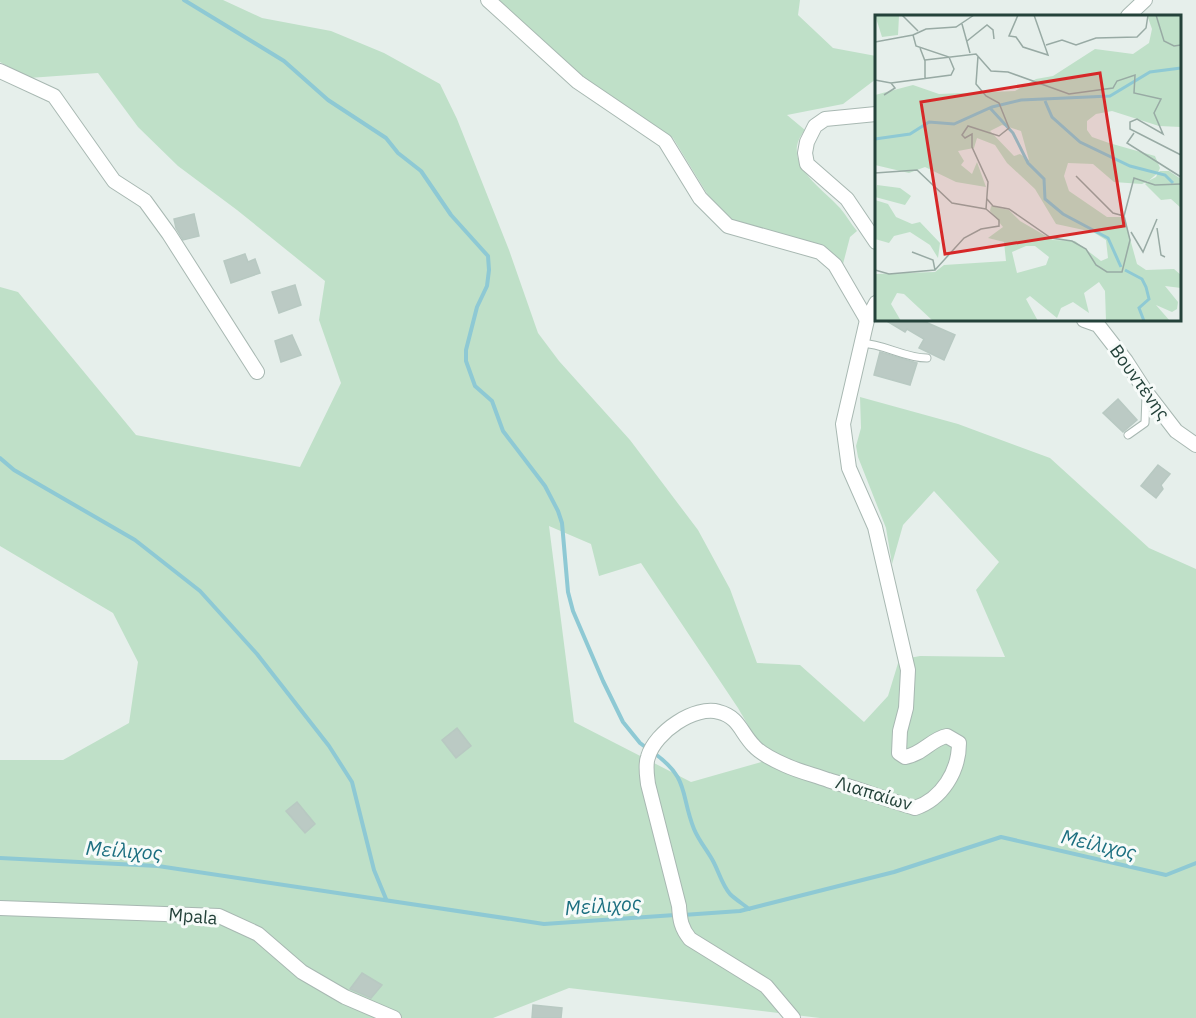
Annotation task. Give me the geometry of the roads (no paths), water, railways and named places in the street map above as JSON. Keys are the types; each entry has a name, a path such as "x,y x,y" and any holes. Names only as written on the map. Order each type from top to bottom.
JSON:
{"street":[{"path":"488,0 578,82 665,141 700,198 728,226 819,252 835,265 867,320"},
{"path":"1129,15 1145,0"},
{"path":"0,71 54,96 114,181 145,201 169,234 257,372"},
{"path":"875,114 825,119 815,126 807,142 805,153 807,164 847,199 875,241"},
{"name":"Λιαπαίων","path":"793,1018 766,986 690,939 683,931 646,768 651,750 666,730 705,710 718,711 730,716 744,730 754,747 786,765 915,808 926,804 948,784 959,757 959,743 947,735 937,737 926,748 914,755 905,757 898,753 900,731 906,708 908,670 875,527 849,468 843,424 867,320 875,305"},
{"name":"Βουντένης","path":"1087,321 1098,325 1176,431 1196,445"},
{"name":"Mpala","path":"0,908 219,916 258,934 302,972 345,997 394,1018"}],"lane":[{"path":"861,343 878,344 915,358 927,358"},
{"path":"1128,435 1145,423 1146,393"}],"waterway":[{"path":"184,0 284,61 328,100 386,138 398,153 421,171 451,215 488,256 487,286 477,307 466,350 466,361 475,386 492,401 503,431 545,486 558,511 562,523 568,592 573,611 623,722 648,749"},
{"path":"0,458 14,470 135,540 200,591 257,654 329,746 352,782 374,870 386,899"},
{"path":"654,753 679,779 694,829 725,887 732,896 749,909"},
{"name":"Μείλιχος","path":"683,915 740,911 894,872 1001,837 1166,875 1196,863"},
{"name":"Μείλιχος","path":"0,858 158,866 544,924 675,915"}]}
